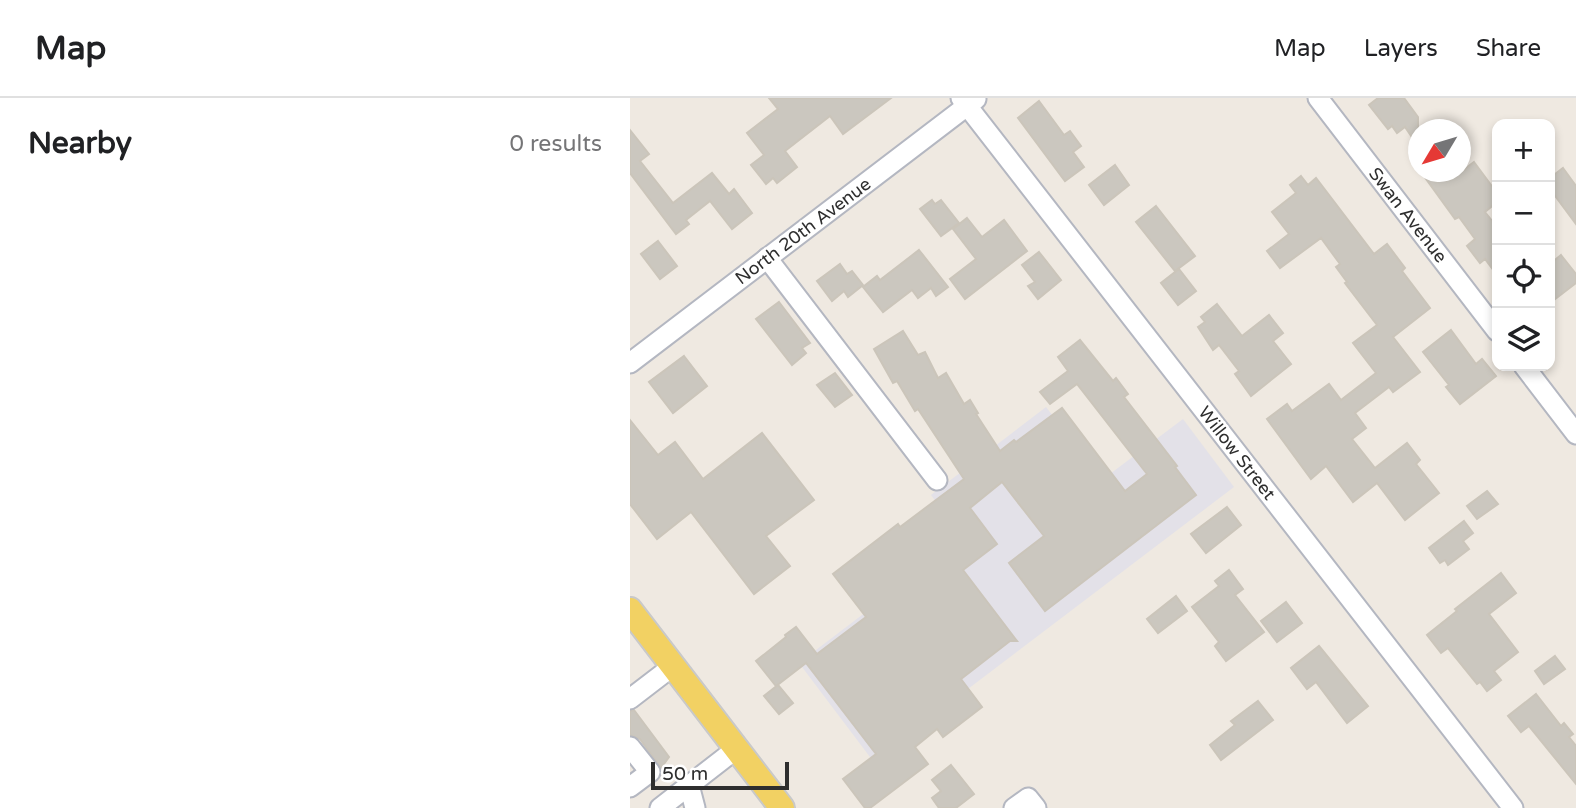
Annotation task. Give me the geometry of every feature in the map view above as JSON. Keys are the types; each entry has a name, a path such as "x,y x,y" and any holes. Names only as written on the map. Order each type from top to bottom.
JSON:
{"main road":[{"path":"630,610 782,808"}],"street":[{"name":"Swan Avenue","path":"1318,98 1492,324"},
{"name":"North 20th Avenue","path":"630,363 968,100"},
{"name":"Willow Street","path":"968,100 1513,808"},
{"path":"767,258 937,480"},
{"path":"1528,371 1576,433"},
{"path":"630,699 673,666"},
{"path":"630,747 650,772 630,787"},
{"path":"660,808 736,749"},
{"path":"689,785 695,808"},
{"path":"1014,808 1028,797 1036,808"}],"shaded area":[{"path":"1046,407 1102,480 1183,419 1234,487 873,761 799,663 963,538 931,495"}],"building":[{"path":"769,98 891,98 843,134 830,116 785,151 797,167 777,183 773,178 766,184 751,165 764,155 747,133 778,109"},
{"path":"1378,98 1404,98 1418,119 1408,119 1408,131 1405,127 1397,133 1392,126 1388,129 1369,105"},
{"path":"1039,101 1064,135 1070,131 1081,146 1073,152 1084,167 1065,181 1018,118"},
{"path":"630,130 649,154 640,161 673,203 712,173 729,194 734,189 752,213 732,229 710,201 686,220 689,224 676,234 630,173"},
{"path":"1474,162 1492,186 1492,206 1485,212 1492,221 1492,268 1485,259 1480,263 1467,246 1475,239 1459,217 1455,219 1428,182 1471,182 1471,164"},
{"path":"1115,165 1129,185 1104,205 1089,185"},
{"path":"1563,168 1576,186 1576,224 1555,196 1555,174"},
{"path":"1301,176 1308,185 1316,178 1374,254 1387,244 1405,268 1402,271 1430,308 1393,337 1420,372 1393,392 1389,387 1355,413 1366,428 1352,439 1375,468 1407,443 1420,460 1416,464 1439,493 1405,520 1377,483 1353,502 1326,466 1311,479 1267,419 1287,404 1292,411 1329,384 1341,400 1376,373 1353,343 1377,325 1345,283 1347,282 1336,267 1340,264 1321,238 1280,268 1267,251 1289,234 1272,212 1296,193 1290,185"},
{"path":"932,200 935,204 941,200 959,223 941,236 920,209"},
{"path":"1156,206 1195,256 1175,271 1136,222"},
{"path":"967,218 982,237 1004,220 1027,251 965,299 950,279 976,259 953,229"},
{"path":"658,241 677,266 660,279 641,254"},
{"path":"919,250 948,287 936,296 931,288 918,298 912,290 883,312 863,287 877,276 880,280"},
{"path":"1039,252 1061,280 1038,299 1028,286 1035,282 1022,265"},
{"path":"1561,255 1576,274 1576,283 1555,299 1555,260"},
{"path":"840,264 847,274 852,271 863,285 848,297 844,291 832,301 817,281"},
{"path":"1179,269 1196,291 1178,305 1161,283"},
{"path":"779,302 810,343 802,348 806,353 792,365 756,319"},
{"path":"1217,304 1242,336 1269,315 1283,333 1273,341 1291,364 1251,396 1235,374 1239,371 1219,345 1213,350 1198,327 1205,322 1201,317"},
{"path":"1451,330 1476,364 1482,359 1496,376 1460,404 1423,352"},
{"path":"903,331 918,355 925,352 938,378 946,373 964,404 970,400 1000,451 1062,408 1125,491 1147,474 1077,384 1050,404 1040,392 1068,371 1058,357 1080,340 1113,381 1116,378 1128,394 1124,397 1196,495 1045,611 1009,563 1044,536 1002,482 970,508 997,544 963,570 1017,641 1010,641 961,679 982,707 943,737 937,729 915,747 928,764 870,808 865,808 843,779 876,754 806,663 776,686 756,661 796,627 817,654 866,617 833,574 898,524 900,527 964,479 918,409 915,411 897,381 893,383 874,349"},
{"path":"684,356 707,386 673,413 649,382"},
{"path":"835,373 852,395 835,407 817,385"},
{"path":"630,420 658,455 675,442 703,479 762,433 814,500 766,536 790,566 754,594 691,512 657,539 630,504"},
{"path":"1487,491 1498,504 1477,519 1467,506"},
{"path":"1227,507 1241,525 1206,553 1191,534"},
{"path":"1464,521 1473,533 1463,541 1469,549 1448,565 1445,560 1440,563 1429,548"},
{"path":"1229,570 1243,589 1235,595 1264,632 1226,661 1215,646 1219,642 1192,607 1219,586 1215,581"},
{"path":"1501,573 1516,593 1489,614 1518,652 1494,671 1501,680 1487,691 1480,682 1477,684 1448,648 1441,653 1427,635"},
{"path":"1176,596 1187,611 1158,633 1147,619"},
{"path":"1286,602 1302,623 1277,642 1261,621"},
{"path":"1319,646 1368,706 1347,723 1316,682 1307,689 1291,668"},
{"path":"1555,656 1565,669 1544,684 1535,671"},
{"path":"778,685 793,703 779,714 764,696"},
{"path":"1536,694 1561,726 1564,723 1573,734 1569,737 1576,746 1576,784 1529,726 1521,732 1508,716"},
{"path":"1258,701 1273,720 1221,760 1210,745 1235,725 1231,721"},
{"path":"634,710 669,757 661,768 640,739 630,735 630,711"},
{"path":"951,765 974,794 956,808 939,808 932,798 941,791 932,780"}]}
